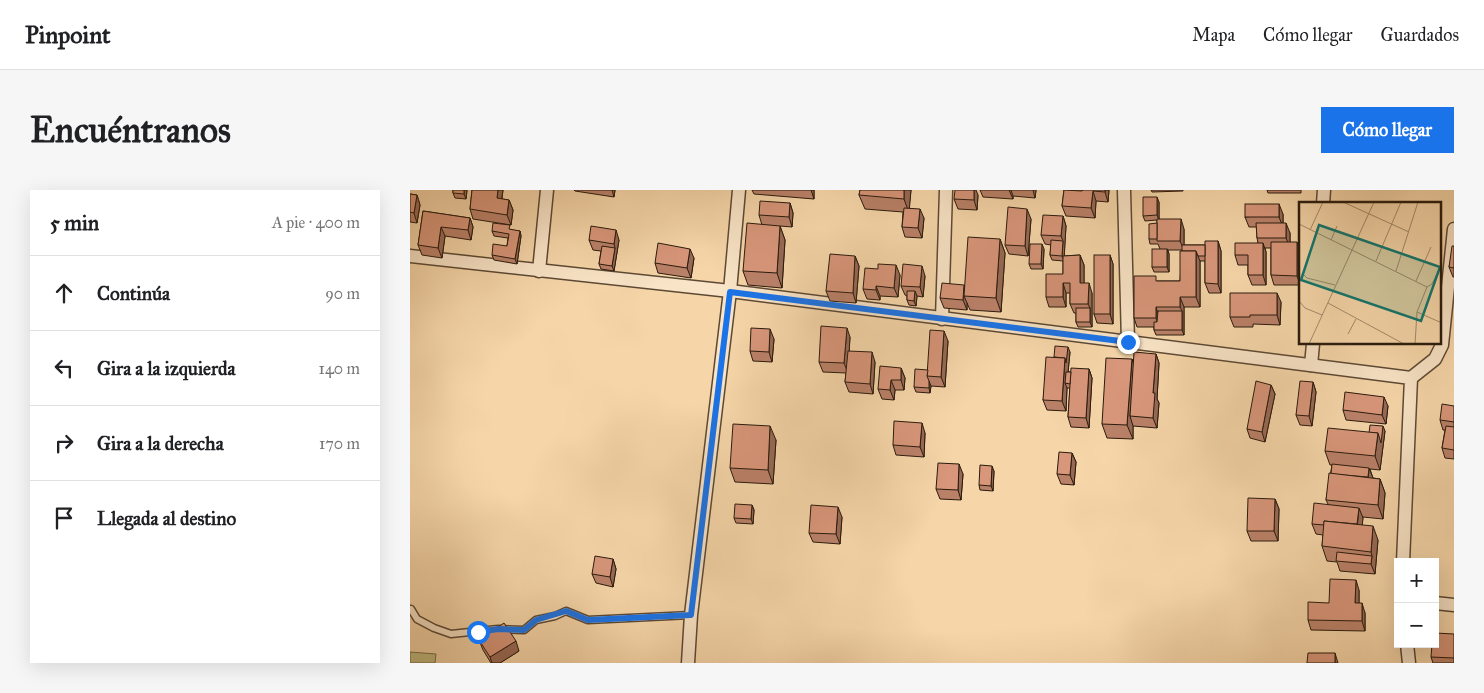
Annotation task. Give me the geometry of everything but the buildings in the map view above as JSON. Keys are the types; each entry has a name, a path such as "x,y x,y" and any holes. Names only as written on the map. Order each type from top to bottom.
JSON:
{"street":[{"path":"539,271 547,190"},
{"path":"688,663 691,615 730,292 739,190"},
{"path":"942,319 946,190"},
{"path":"1124,190 1128,342"},
{"path":"410,256 730,292 1411,378 1434,359 1442,345 1454,228"},
{"path":"1311,366 1312,345"},
{"path":"1403,558 1411,378"},
{"path":"1439,603 1454,605"},
{"path":"1407,648 1409,663"}],"lane":[{"path":"411,609 418,619 434,628 451,634 498,629 524,630 536,620 566,611 588,620 691,615"}],"shaded area":[{"path":"410,652 436,654 435,663 410,663"}],"route":[{"path":"478,632 498,629 524,630 536,620 555,616 566,611 588,620 691,615 730,292 1128,342"}]}
